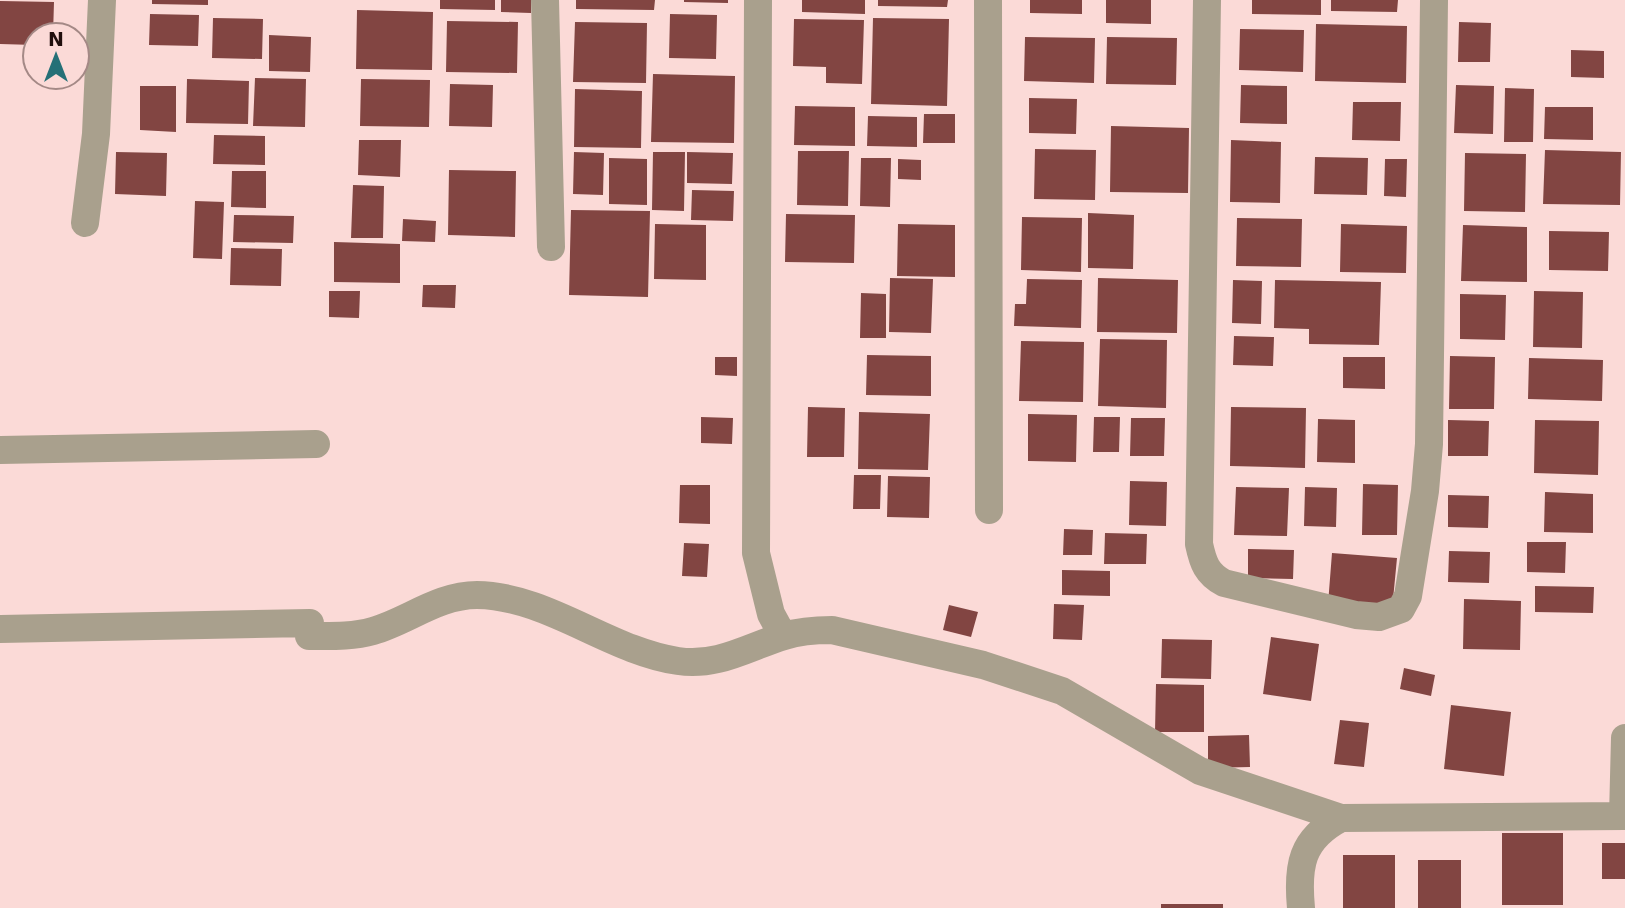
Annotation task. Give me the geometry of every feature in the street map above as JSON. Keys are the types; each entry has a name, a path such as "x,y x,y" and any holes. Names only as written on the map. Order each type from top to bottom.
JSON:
{"street":[{"path":"85,223 96,134 102,0"},
{"path":"544,0 551,247"},
{"path":"758,0 756,553 771,614 783,636"},
{"path":"988,0 989,510"},
{"path":"1207,0 1199,544 1203,561 1211,576 1224,583 1320,607 1379,617 1401,609 1408,596 1425,491 1429,444 1434,0"},
{"path":"0,450 316,444"},
{"path":"0,629 370,632 456,596 479,595 514,601 675,661 715,661 783,636 808,630 832,630 983,665 1062,691 1200,772 1341,818 1624,816 1625,738"},
{"path":"1301,908 1300,863 1308,845 1320,831 1341,818"}],"building":[{"path":"152,0 208,0 208,5 152,4"},
{"path":"440,0 495,0 495,10 440,9"},
{"path":"501,0 531,0 531,13 501,12"},
{"path":"576,0 655,0 654,10 576,9"},
{"path":"728,0 728,3 684,2"},
{"path":"802,0 865,0 865,14 802,12"},
{"path":"878,0 948,0 947,7 878,6"},
{"path":"1030,0 1082,0 1082,14 1030,13"},
{"path":"1106,0 1151,0 1151,24 1106,23"},
{"path":"1252,0 1321,0 1321,15 1252,14"},
{"path":"1331,0 1398,0 1397,12 1331,11"},
{"path":"0,1 54,2 53,21 21,21 21,45 0,44"},
{"path":"357,10 433,12 432,70 356,69"},
{"path":"150,14 199,15 198,46 149,45"},
{"path":"670,14 717,15 716,59 669,58"},
{"path":"213,18 263,19 262,59 212,58"},
{"path":"873,18 949,19 947,106 871,104"},
{"path":"794,19 864,20 862,84 826,83 826,67 793,66"},
{"path":"447,21 518,22 517,73 446,72"},
{"path":"575,22 647,23 646,83 573,82"},
{"path":"1459,22 1491,23 1490,62 1458,62"},
{"path":"1316,24 1407,26 1406,83 1315,81"},
{"path":"1240,29 1304,30 1303,72 1239,70"},
{"path":"269,35 311,37 310,72 269,71"},
{"path":"1025,37 1095,38 1094,83 1024,81"},
{"path":"1107,37 1177,38 1176,85 1106,84"},
{"path":"1571,50 1604,51 1604,78 1571,77"},
{"path":"653,74 735,76 734,143 651,142"},
{"path":"255,78 306,79 305,127 253,126"},
{"path":"187,79 249,81 248,124 186,123"},
{"path":"361,79 430,80 429,127 360,126"},
{"path":"450,84 493,85 492,127 449,126"},
{"path":"1241,85 1287,86 1287,124 1240,123"},
{"path":"1456,85 1494,86 1493,134 1454,133"},
{"path":"140,86 176,86 176,132 140,130"},
{"path":"1505,88 1534,89 1533,142 1504,142"},
{"path":"575,89 642,91 641,148 574,147"},
{"path":"1029,98 1077,99 1076,134 1029,133"},
{"path":"1353,102 1401,102 1400,141 1352,140"},
{"path":"795,106 855,107 855,146 794,145"},
{"path":"1545,107 1593,107 1593,140 1544,139"},
{"path":"924,114 955,114 955,143 923,143"},
{"path":"868,116 917,117 917,147 867,146"},
{"path":"1111,126 1189,128 1188,193 1110,192"},
{"path":"214,135 265,136 265,165 213,164"},
{"path":"359,140 401,140 400,177 358,175"},
{"path":"1231,140 1281,142 1280,203 1230,202"},
{"path":"1035,149 1096,150 1095,200 1034,199"},
{"path":"1545,150 1621,152 1620,205 1543,204"},
{"path":"798,151 849,151 848,206 797,205"},
{"path":"116,152 167,153 166,196 115,194"},
{"path":"574,152 604,153 603,195 573,194"},
{"path":"653,152 685,152 684,211 652,210"},
{"path":"687,152 733,153 732,184 687,183"},
{"path":"1465,153 1526,154 1525,212 1464,211"},
{"path":"1315,157 1368,158 1367,195 1314,194"},
{"path":"609,158 647,159 647,205 609,204"},
{"path":"861,158 891,158 890,207 860,206"},
{"path":"898,159 921,160 921,180 898,179"},
{"path":"1385,159 1407,159 1406,197 1384,196"},
{"path":"449,170 516,171 515,237 448,235"},
{"path":"232,171 266,171 266,208 231,207"},
{"path":"353,185 384,186 383,238 351,238"},
{"path":"692,190 734,191 733,221 691,220"},
{"path":"195,201 224,202 222,259 193,258"},
{"path":"571,210 650,211 648,297 569,295"},
{"path":"1088,213 1134,215 1133,269 1088,268"},
{"path":"786,214 855,215 854,263 785,262"},
{"path":"234,215 294,216 293,243 233,242"},
{"path":"1022,217 1082,218 1081,272 1021,270"},
{"path":"1237,218 1302,219 1301,267 1236,266"},
{"path":"403,219 436,221 435,242 402,241"},
{"path":"655,224 706,225 706,280 654,279"},
{"path":"898,224 955,225 955,277 897,276"},
{"path":"1341,224 1407,226 1406,273 1340,272"},
{"path":"1463,225 1527,227 1527,282 1461,281"},
{"path":"1549,231 1609,232 1608,271 1549,270"},
{"path":"334,242 400,244 400,283 334,282"},
{"path":"231,248 282,249 281,286 230,285"},
{"path":"890,278 933,279 931,333 889,332"},
{"path":"1098,278 1178,280 1177,333 1097,332"},
{"path":"1027,279 1082,280 1081,328 1014,326 1015,304 1026,304"},
{"path":"1233,280 1262,281 1261,324 1232,323"},
{"path":"1275,280 1381,282 1379,345 1309,344 1309,329 1274,328"},
{"path":"423,285 456,285 455,308 422,307"},
{"path":"329,291 360,291 359,318 329,317"},
{"path":"1534,291 1583,292 1582,348 1533,347"},
{"path":"861,293 886,294 886,338 860,338"},
{"path":"1460,294 1506,295 1505,340 1460,339"},
{"path":"1234,336 1274,337 1273,366 1233,365"},
{"path":"1100,339 1167,340 1166,408 1098,406"},
{"path":"1021,341 1084,342 1083,402 1019,401"},
{"path":"867,355 931,356 931,396 866,395"},
{"path":"1450,356 1495,357 1494,409 1449,409"},
{"path":"715,357 737,357 737,376 715,375"},
{"path":"1343,357 1385,357 1385,389 1343,388"},
{"path":"1529,358 1603,360 1602,401 1528,399"},
{"path":"808,407 845,408 844,457 807,457"},
{"path":"1231,407 1306,408 1305,468 1230,466"},
{"path":"859,412 930,414 928,470 858,469"},
{"path":"1028,414 1077,415 1076,462 1028,461"},
{"path":"701,417 733,418 732,444 701,443"},
{"path":"1094,417 1120,417 1119,452 1093,452"},
{"path":"1131,418 1165,418 1164,456 1130,456"},
{"path":"1318,419 1355,420 1355,463 1317,462"},
{"path":"1448,420 1489,421 1488,456 1448,456"},
{"path":"1535,420 1599,421 1598,475 1534,473"},
{"path":"854,475 881,475 880,509 853,509"},
{"path":"888,476 930,477 929,518 887,517"},
{"path":"1130,481 1167,482 1166,526 1129,525"},
{"path":"1363,484 1398,485 1397,535 1362,535"},
{"path":"680,485 710,485 710,524 679,523"},
{"path":"1236,487 1289,488 1287,536 1234,535"},
{"path":"1305,487 1337,488 1336,527 1304,526"},
{"path":"1545,492 1593,494 1593,533 1544,532"},
{"path":"1448,495 1489,496 1488,528 1448,527"},
{"path":"1064,529 1093,530 1092,555 1063,555"},
{"path":"1105,533 1147,534 1146,564 1104,564"},
{"path":"1527,542 1566,542 1565,573 1527,572"},
{"path":"684,543 709,544 707,577 682,576"},
{"path":"1248,549 1294,550 1293,579 1248,578"},
{"path":"1449,551 1490,552 1489,583 1448,582"},
{"path":"1332,553 1397,558 1392,610 1328,604"},
{"path":"1062,570 1110,571 1110,596 1062,595"},
{"path":"1535,586 1594,587 1593,613 1535,612"},
{"path":"1464,599 1521,601 1520,650 1463,649"},
{"path":"1054,604 1084,605 1082,640 1053,639"},
{"path":"949,605 978,612 971,637 943,630"},
{"path":"1271,637 1319,644 1311,701 1263,694"},
{"path":"1162,639 1212,640 1211,679 1161,678"},
{"path":"1404,668 1435,675 1431,696 1400,689"},
{"path":"1156,684 1204,685 1204,732 1155,732"},
{"path":"1451,705 1511,712 1504,776 1444,769"},
{"path":"1340,720 1369,723 1364,767 1334,764"},
{"path":"1249,735 1250,767 1208,768 1208,736"},
{"path":"1502,833 1563,833 1563,905 1502,905"},
{"path":"1602,843 1625,843 1625,879 1602,879"},
{"path":"1343,855 1395,855 1395,908 1343,908"},
{"path":"1418,860 1461,860 1461,908 1418,908"},
{"path":"1161,904 1223,904 1223,908 1161,908"}]}
